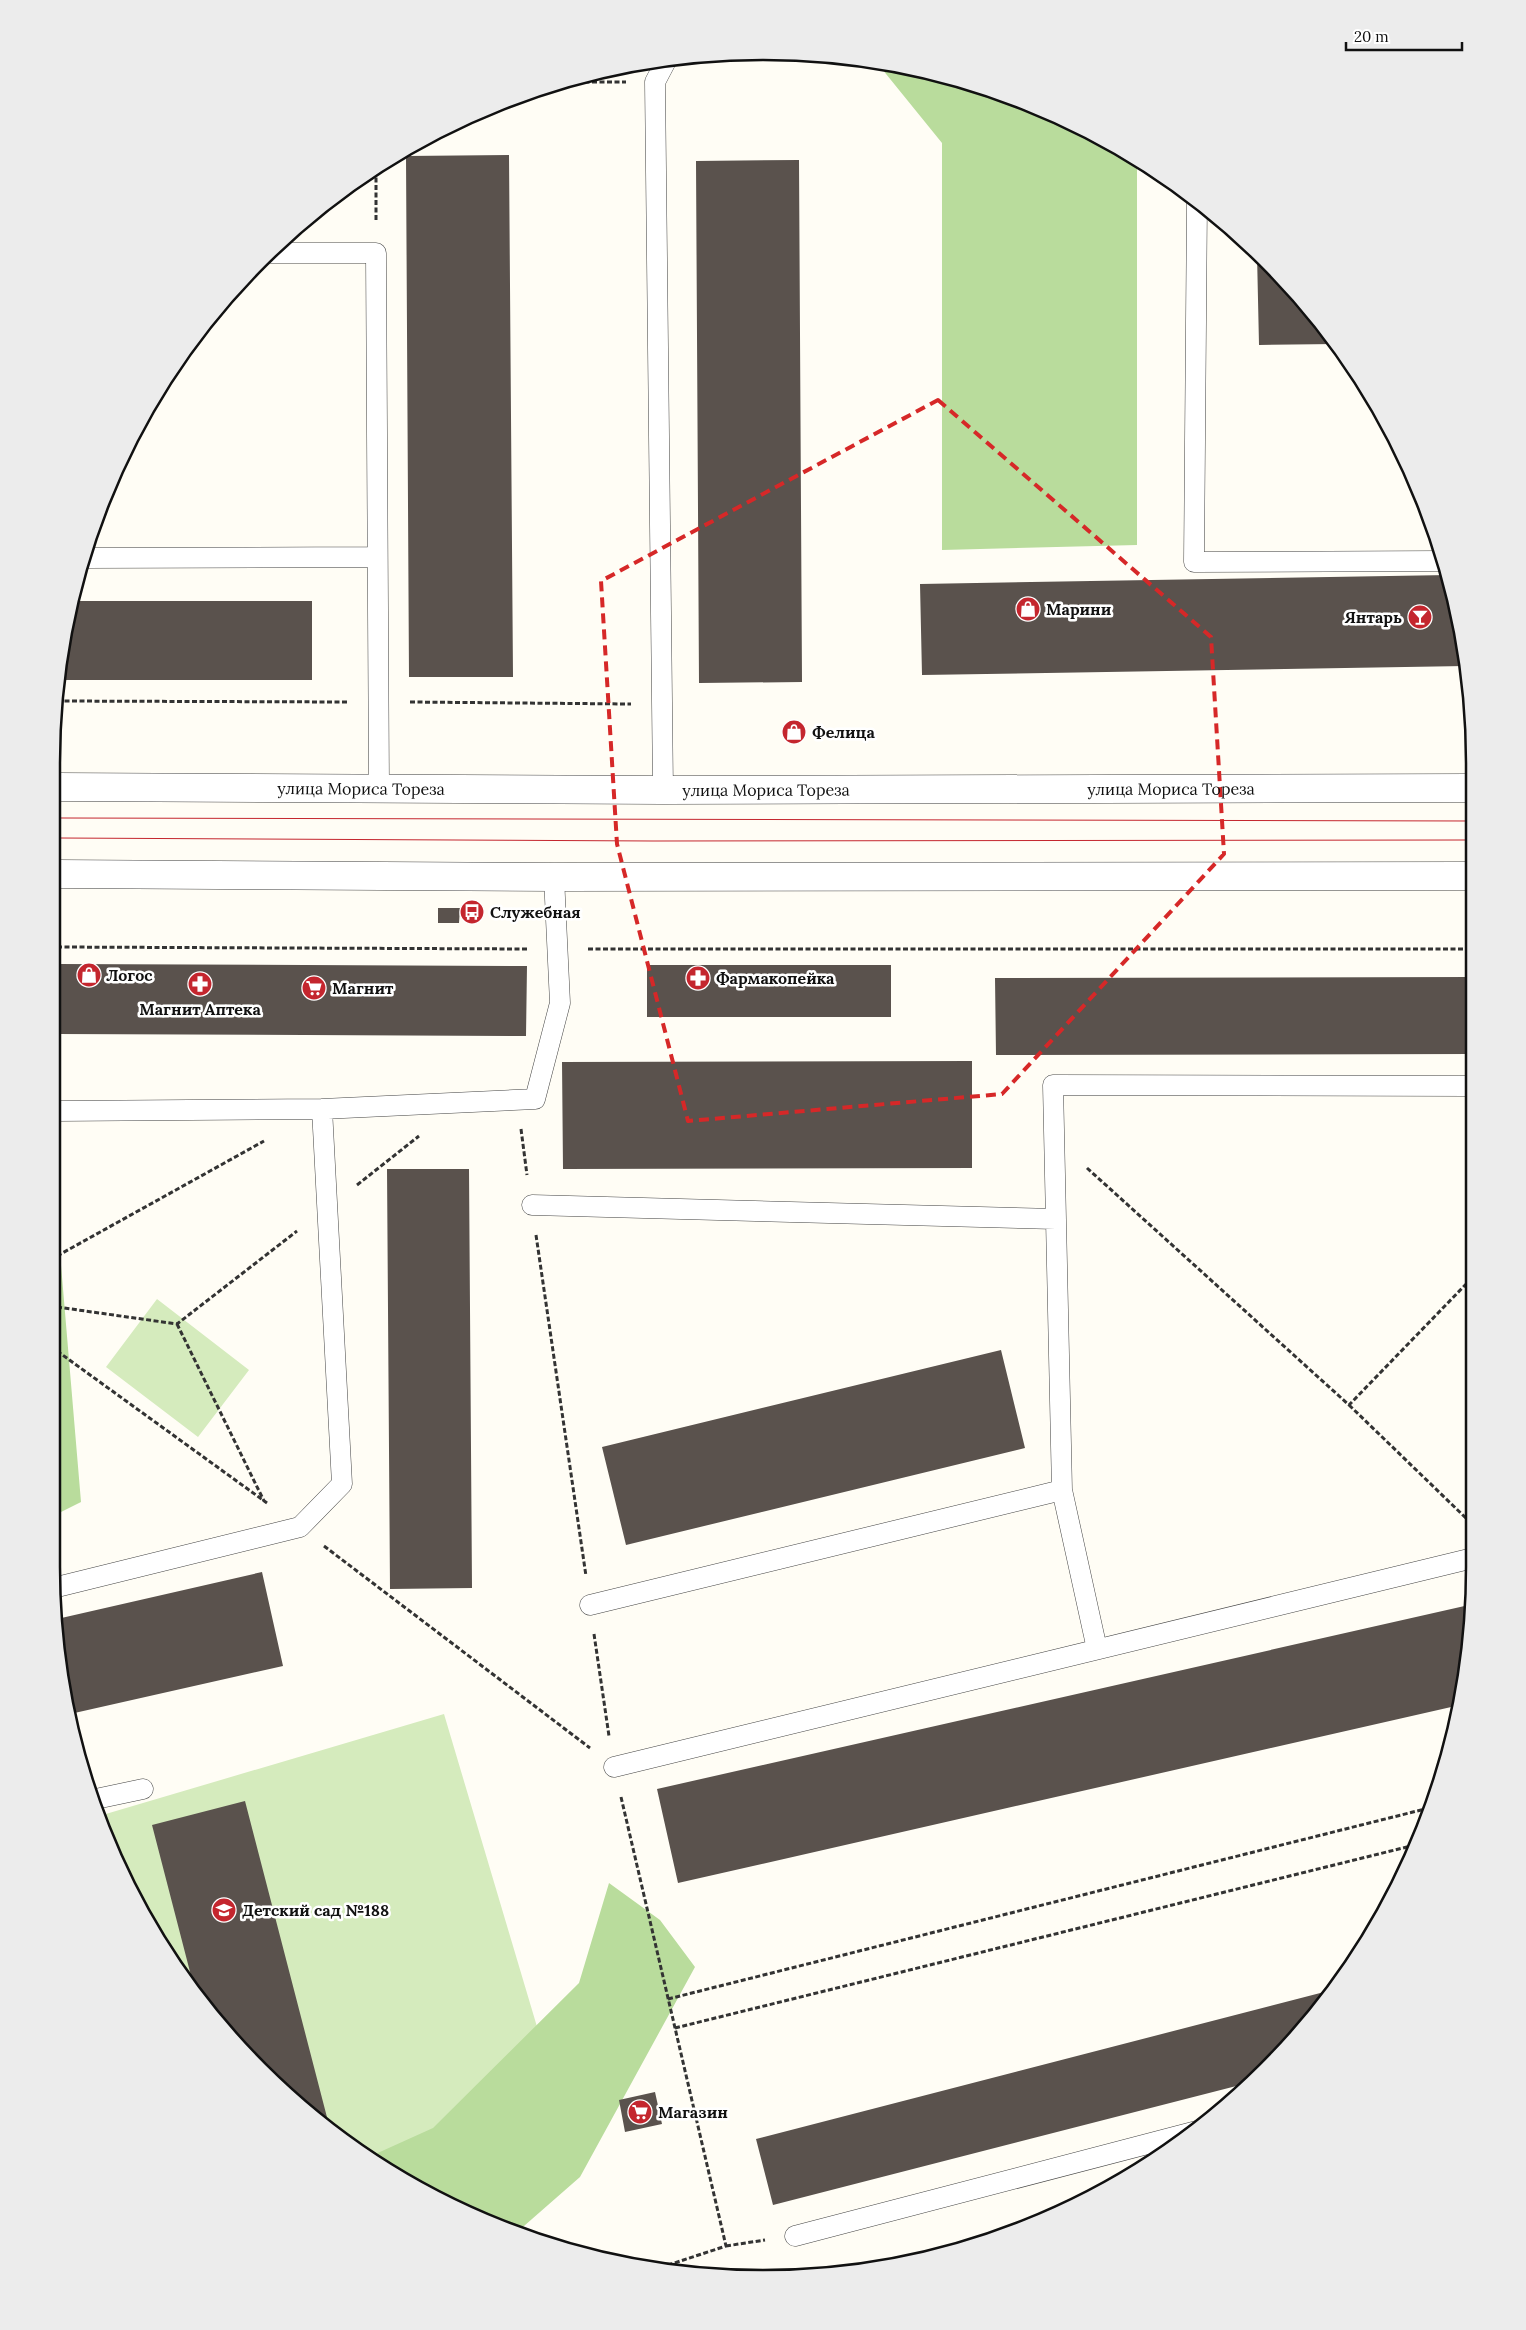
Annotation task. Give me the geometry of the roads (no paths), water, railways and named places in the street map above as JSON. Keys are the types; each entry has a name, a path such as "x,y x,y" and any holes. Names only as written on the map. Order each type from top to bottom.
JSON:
{"street":[{"name":"улица Мориса Тореза","path":"60,787 663,790 1466,788"},
{"path":"60,874 554,877 1466,876"}],"lane":[{"path":"662,68 654,82 663,790"},
{"path":"1196,209 1194,562 1436,561"},
{"path":"279,253 376,253 379,788"},
{"path":"91,558 378,557"},
{"path":"60,1111 322,1109 535,1099 560,1003 554,877"},
{"path":"1097,1649 1062,1490 1053,1086 1466,1086"},
{"path":"61,1586 300,1527 342,1484 322,1109"},
{"path":"532,1205 1056,1219"},
{"path":"590,1605 1062,1490"},
{"path":"614,1767 1466,1560"},
{"path":"99,1798 143,1789"},
{"path":"795,2236 1175,2137"}],"tram line":[{"path":"60,818 1466,821"},
{"path":"60,838 653,841 1466,840"}],"place":[{"name":"Марини","path":"1028,609"},
{"name":"Янтарь","path":"1420,617"},
{"name":"Фелица","path":"794,732"},
{"name":"Служебная","path":"472,912"},
{"name":"Логос","path":"89,975"},
{"name":"Фармакопейка","path":"698,978"},
{"name":"Магнит Аптека","path":"200,984"},
{"name":"Магнит","path":"314,988"},
{"name":"Детский сад №188","path":"224,1910"},
{"name":"Магазин","path":"640,2112"}]}
